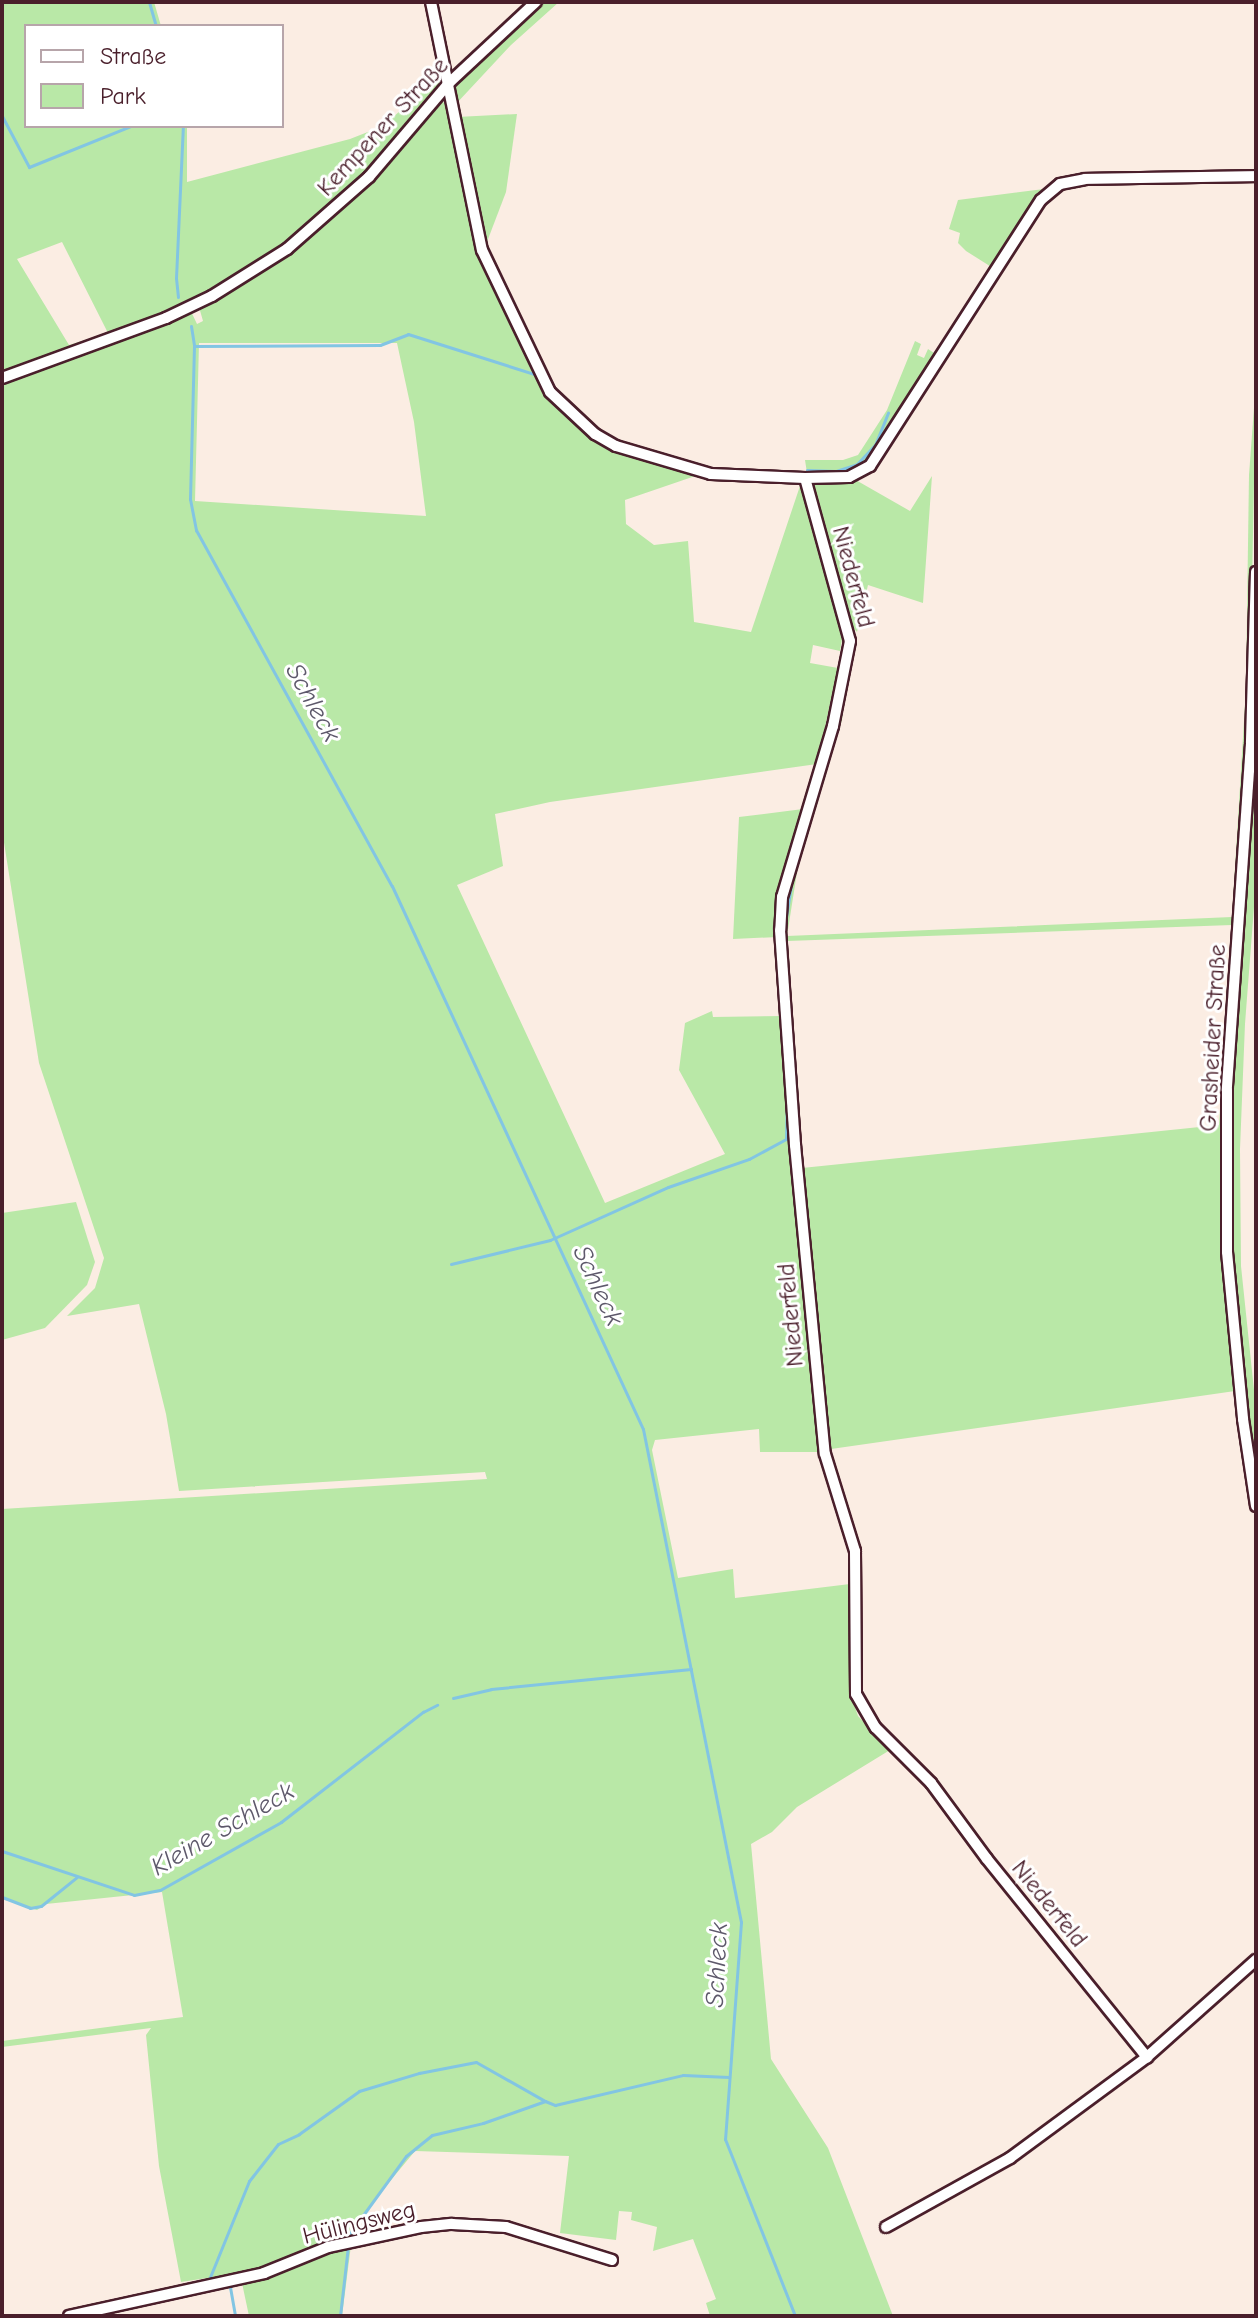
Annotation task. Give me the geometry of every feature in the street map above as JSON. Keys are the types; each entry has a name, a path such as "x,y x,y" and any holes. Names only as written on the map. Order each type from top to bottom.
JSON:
{"street":[{"path":"431,2 482,250 550,392 595,434 616,446 711,474 849,477 870,466 1041,200 1060,184 1085,179 1256,176"},
{"name":"Kempener Straße","path":"2,378 166,318 212,296 268,262 317,225 369,177 449,83 536,2"},
{"name":"Niederfeld","path":"805,478 850,641 833,726 782,897 780,930 795,1145 825,1454 855,1551 856,1694 876,1728 931,1783 987,1859 1147,2057"},
{"name":"Grasheider Straße","path":"1256,572 1251,743 1227,1090 1229,1279 1243,1419 1256,1506"},
{"path":"886,2227 1010,2158 1147,2057 1256,1960"},
{"name":"Hülingsweg","path":"69,2316 264,2273 328,2247 421,2227 452,2224 506,2227 612,2260"}],"green space":[{"path":"2,2 154,2 160,24 24,24 24,128 187,128 187,182 350,139 383,126 443,73 444,83 408,126 364,174 310,225 248,270 187,303 197,324 203,321 199,307 259,273 322,227 371,183 443,102 447,105 479,256 540,379 593,435 701,474 625,500 626,524 654,545 688,541 694,622 751,632 802,480 843,633 840,651 813,645 810,663 838,668 817,764 550,802 495,814 503,866 457,885 605,1203 725,1154 679,1070 685,1023 712,1011 713,1017 784,1016 789,1135 820,1452 760,1452 759,1429 655,1440 652,1450 678,1578 733,1569 735,1598 850,1584 851,1695 858,1716 890,1750 797,1807 772,1832 751,1844 771,2059 828,2148 893,2316 710,2316 706,2303 716,2299 693,2239 653,2251 657,2227 631,2220 632,2212 619,2211 616,2240 560,2233 569,2156 415,2151 372,2203 352,2234 353,2238 263,2269 206,2282 207,2278 181,2282 159,2166 146,2035 151,2028 2,2047 2,2041 183,2017 162,1892 46,1904 37,1910 2,1899 2,1509 487,1479 485,1472 179,1491 166,1414 139,1304 67,1316 95,1288 104,1258 39,1063 2,830 2,382 154,327 178,307 2,373","holes":["62,242 108,333 69,345 17,259","199,343 397,343 414,422 426,516 195,501"]},
{"path":"542,2 559,2 511,45 455,105 453,88 458,81"},
{"path":"517,114 506,192 485,247 457,117"},
{"path":"1044,189 993,268 966,251 958,243 960,233 949,229 958,200"},
{"path":"915,341 921,344 917,355 924,358 928,349 937,355 866,464 849,473 807,473 805,460 843,460 858,455 887,410"},
{"path":"1256,381 1251,636 1249,679 1246,683 1249,475"},
{"path":"932,476 923,603 868,585 857,632 850,624 811,480 854,479 910,511"},
{"path":"1246,688 1250,690 1236,917 1232,924 1235,924 1224,1262 1235,1391 831,1449 825,1429 802,1168 1219,1125 1232,925 787,941 787,936 1232,917"},
{"path":"1256,692 1256,881 1245,1024 1240,1149 1241,1266 1256,1409 1256,1489 1232,1281 1230,1105"},
{"path":"841,694 845,695 842,720 800,853 787,936 783,936 786,897"},
{"path":"803,809 779,896 778,937 733,939 739,817"},
{"path":"76,1202 95,1262 87,1285 45,1328 2,1340 2,1213"},
{"path":"351,2245 342,2316 249,2316 242,2283"}],"waterway":[{"name":"Schleck","path":"149,2 155,24"},
{"path":"2,116 29,167 126,128"},
{"name":"Schleck","path":"178,297 176,278 183,128"},
{"name":"Schleck","path":"191,326 194,346 190,499 196,530 392,886 643,1429 741,1922 725,2139 795,2316"},
{"path":"194,346 380,345 408,334 537,375"},
{"path":"807,470 836,471 857,464 875,445 888,412"},
{"path":"806,831 841,712"},
{"path":"786,917 791,885"},
{"path":"451,1264 550,1240 668,1187 749,1159 786,1139 787,1095"},
{"name":"Kleine Schleck","path":"453,1698 491,1689 691,1669"},
{"name":"Kleine Schleck","path":"2,1851 134,1895 160,1890 281,1822 423,1712 437,1705"},
{"path":"2,1897 30,1908 41,1906 77,1877"},
{"path":"208,2282 249,2181 278,2144 299,2134 359,2091 419,2073 476,2062 545,2101"},
{"path":"350,2233 406,2156 432,2135 483,2123 545,2101 555,2105 683,2075 729,2077"},
{"path":"340,2316 348,2246"},
{"path":"230,2287 235,2316"}]}
